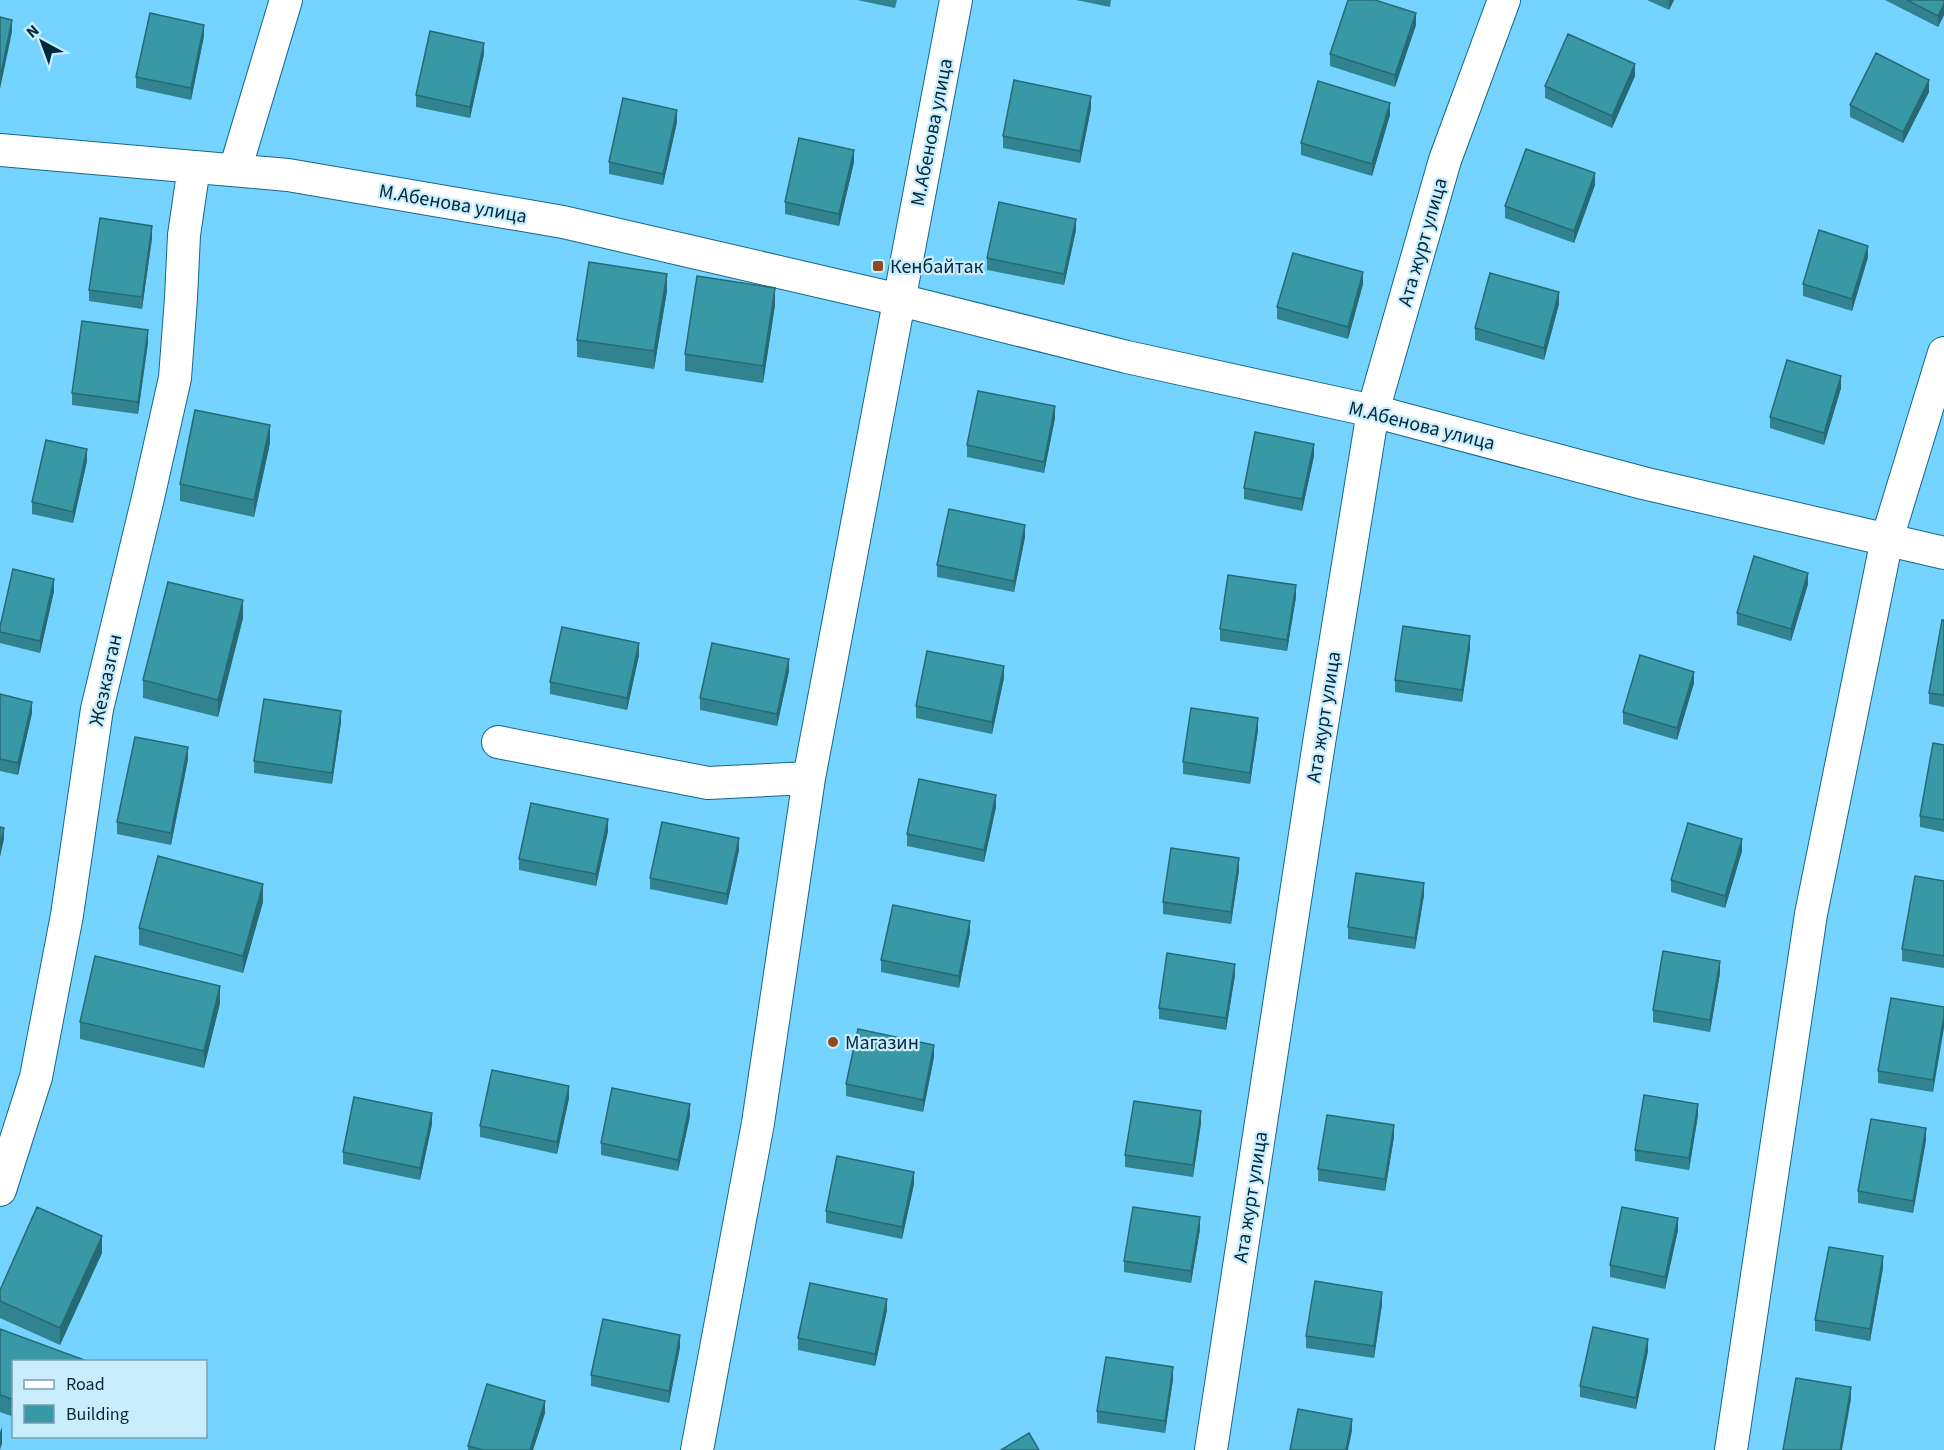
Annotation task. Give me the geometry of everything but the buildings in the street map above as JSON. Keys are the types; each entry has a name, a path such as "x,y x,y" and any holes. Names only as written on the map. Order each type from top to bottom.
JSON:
{"street":[{"path":"235,171 286,0"},
{"name":"М.Абенова улица","path":"900,300 956,0"},
{"name":"Ата журт улица","path":"1211,1450 1319,743 1373,411 1445,160 1504,0"},
{"name":"М.Абенова улица","path":"0,150 288,175 563,222 900,300 1127,357 1373,411 1643,483 1944,553"},
{"name":"Жезказган","path":"0,1190 36,1077 67,915 97,709 175,378 184,234 194,167"},
{"path":"697,1450 758,1124 808,778 900,300"},
{"path":"1731,1450 1811,914 1887,539 1944,353"},
{"path":"498,742 708,783 808,778"}],"place":[{"name":"Кенбайтак","path":"878,266"},
{"name":"Магазин","path":"833,1042"}]}
